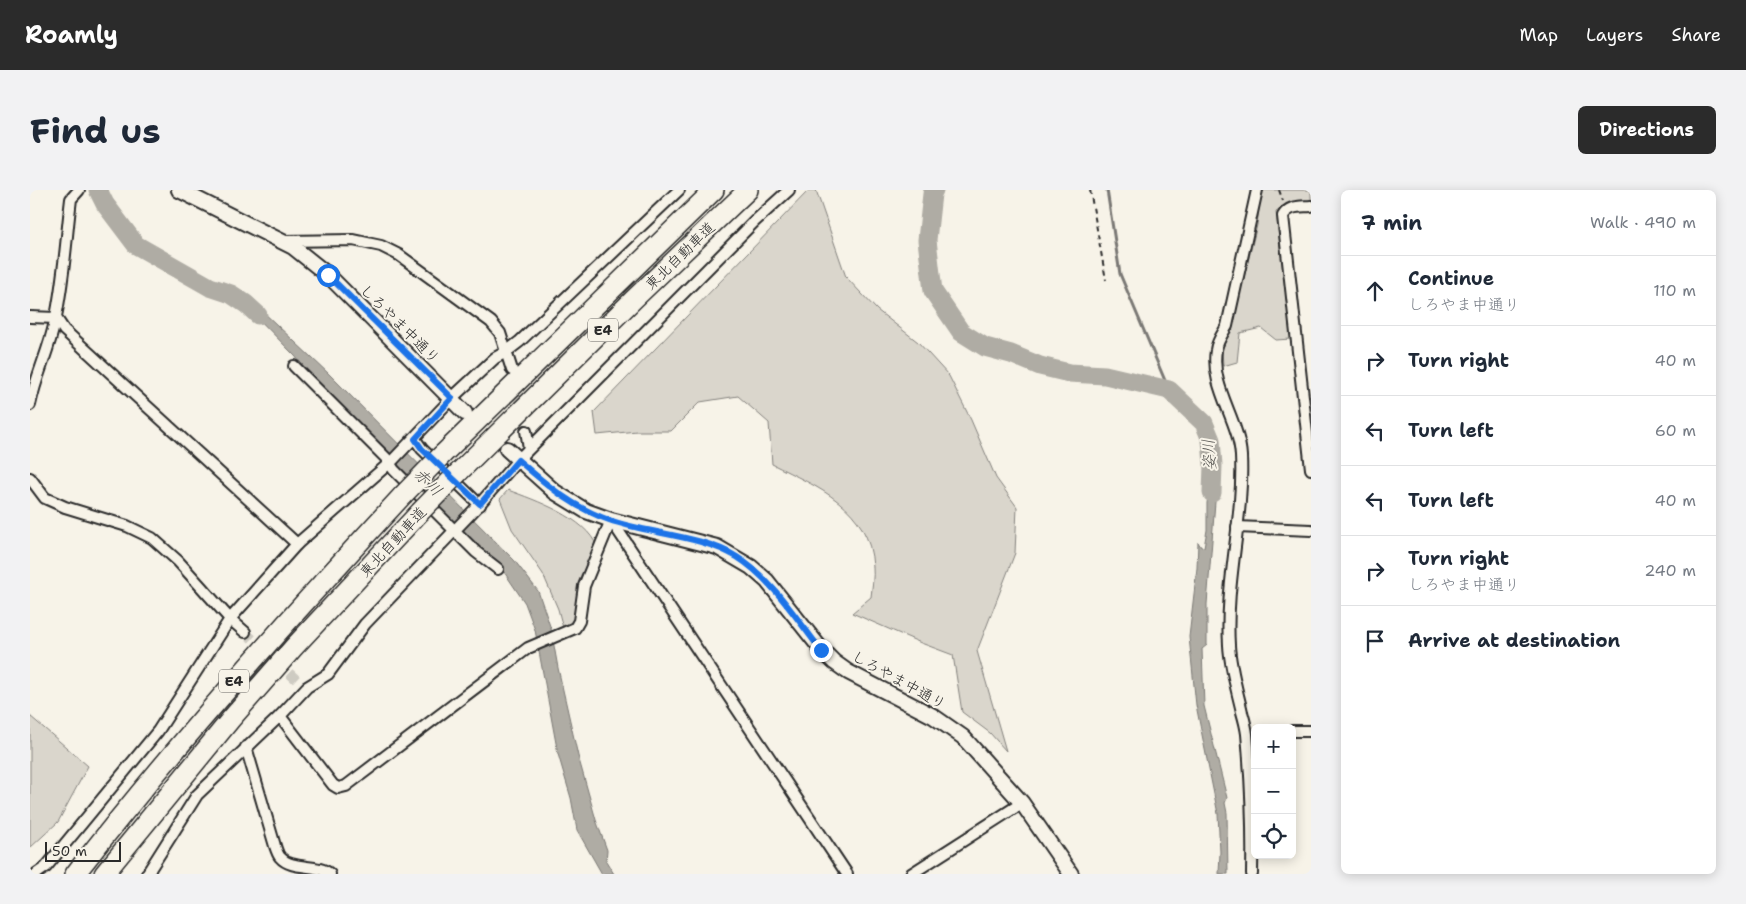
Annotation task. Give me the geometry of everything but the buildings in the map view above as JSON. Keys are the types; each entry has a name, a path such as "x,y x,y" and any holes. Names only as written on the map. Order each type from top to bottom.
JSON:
{"highway":[{"name":"東北自動車道","path":"75,874 212,705 280,628 403,496 442,455 714,190"},
{"name":"東北自動車道","path":"104,874 174,787 294,647 420,512 627,306 748,190"}],"street":[{"path":"30,405 34,383 50,345 56,318 71,199 80,190"},
{"name":"しろやま中通り","path":"179,190 293,247 328,275 465,413"},
{"path":"36,874 46,866 158,732 230,619 297,544 391,462 415,439 430,420 452,398 495,358 519,342 679,190"},
{"path":"147,874 197,795 280,716 304,685 328,674 365,624 456,530 529,448 755,221 789,190"},
{"path":"1251,732 1229,646 1228,594 1242,474 1237,433 1223,398 1217,374 1216,350 1227,326 1257,190"},
{"path":"1311,206 1292,208 1287,210 1283,216 1311,469"},
{"path":"282,242 353,240 381,246 399,255 491,322 500,333 512,370"},
{"path":"30,317 56,318"},
{"path":"56,318 64,330 297,544"},
{"path":"294,366 391,462 476,552 498,569"},
{"path":"526,430 529,448"},
{"path":"415,439 422,449 478,506"},
{"name":"しろやま中通り","path":"507,449 555,492 586,511 611,520 718,547 751,567 767,581 821,650 834,662 848,672 933,716 963,737 1022,803 1071,874"},
{"path":"30,478 45,498 65,507 127,526 152,538 178,561 230,619 245,632"},
{"path":"280,716 333,785 338,788 346,786 528,648 575,628 579,621 584,586 611,520"},
{"path":"611,520 848,874"},
{"path":"1237,527 1311,530"},
{"path":"1296,731 1311,731"},
{"path":"246,747 275,846 280,857 289,863 325,869 330,874"},
{"path":"1251,769 1252,874"},
{"path":"911,874 1022,803"}],"path":[{"path":"1090,190 1106,280"},
{"path":"1279,190 1287,210"}],"shaded area":[{"path":"809,190 816,190 846,277 877,310 918,342 949,376 971,420 996,478 1017,507 1015,553 977,651 1006,751 990,733 962,712 953,655 852,613 871,597 873,567 870,546 862,529 852,514 823,491 772,464 769,423 738,396 700,402 671,431 637,431 597,435 594,412"},
{"path":"1261,190 1311,190 1311,202 1291,203 1276,212 1291,339 1276,340 1261,328 1240,333 1237,362 1223,366 1222,350 1232,326 1257,225"},
{"path":"508,490 559,511 572,519 583,527 597,547 581,575 575,619 563,628 558,609 543,574 512,529 500,499"},
{"path":"30,716 88,766 58,822 30,848"}],"water":[{"path":"236,296 260,309 329,374 514,560 538,591 551,629 578,756 596,820 607,850 606,861 614,874 602,874 577,830 571,798 558,754 535,630 525,603 500,566 320,386 295,356"},
{"path":"1214,459 1215,502 1207,604 1207,645 1202,649 1204,706 1227,798 1225,803 1227,813 1228,874 1219,874 1218,814 1196,705 1189,637 1198,542 1201,547 1204,547 1207,530 1207,503"}],"waterway":[{"name":"赤川","path":"98,190 105,204 136,245 210,287 231,294 258,315"},
{"name":"姿川","path":"934,190 927,240 933,291 961,332 985,347 1011,354 1040,366 1069,373 1105,375 1169,390 1204,423 1211,440 1213,465 1212,493"},
{"path":"1107,190 1120,274 1169,390"}],"tunnel":[{"path":"514,381 526,431"},
{"path":"470,417 507,449"},
{"path":"245,632 300,683"}],"route":[{"path":"328,275 452,398 430,420 415,439 422,449 480,504 518,460 555,492 586,511 611,520 718,547 735,556 767,581 821,650"}]}
